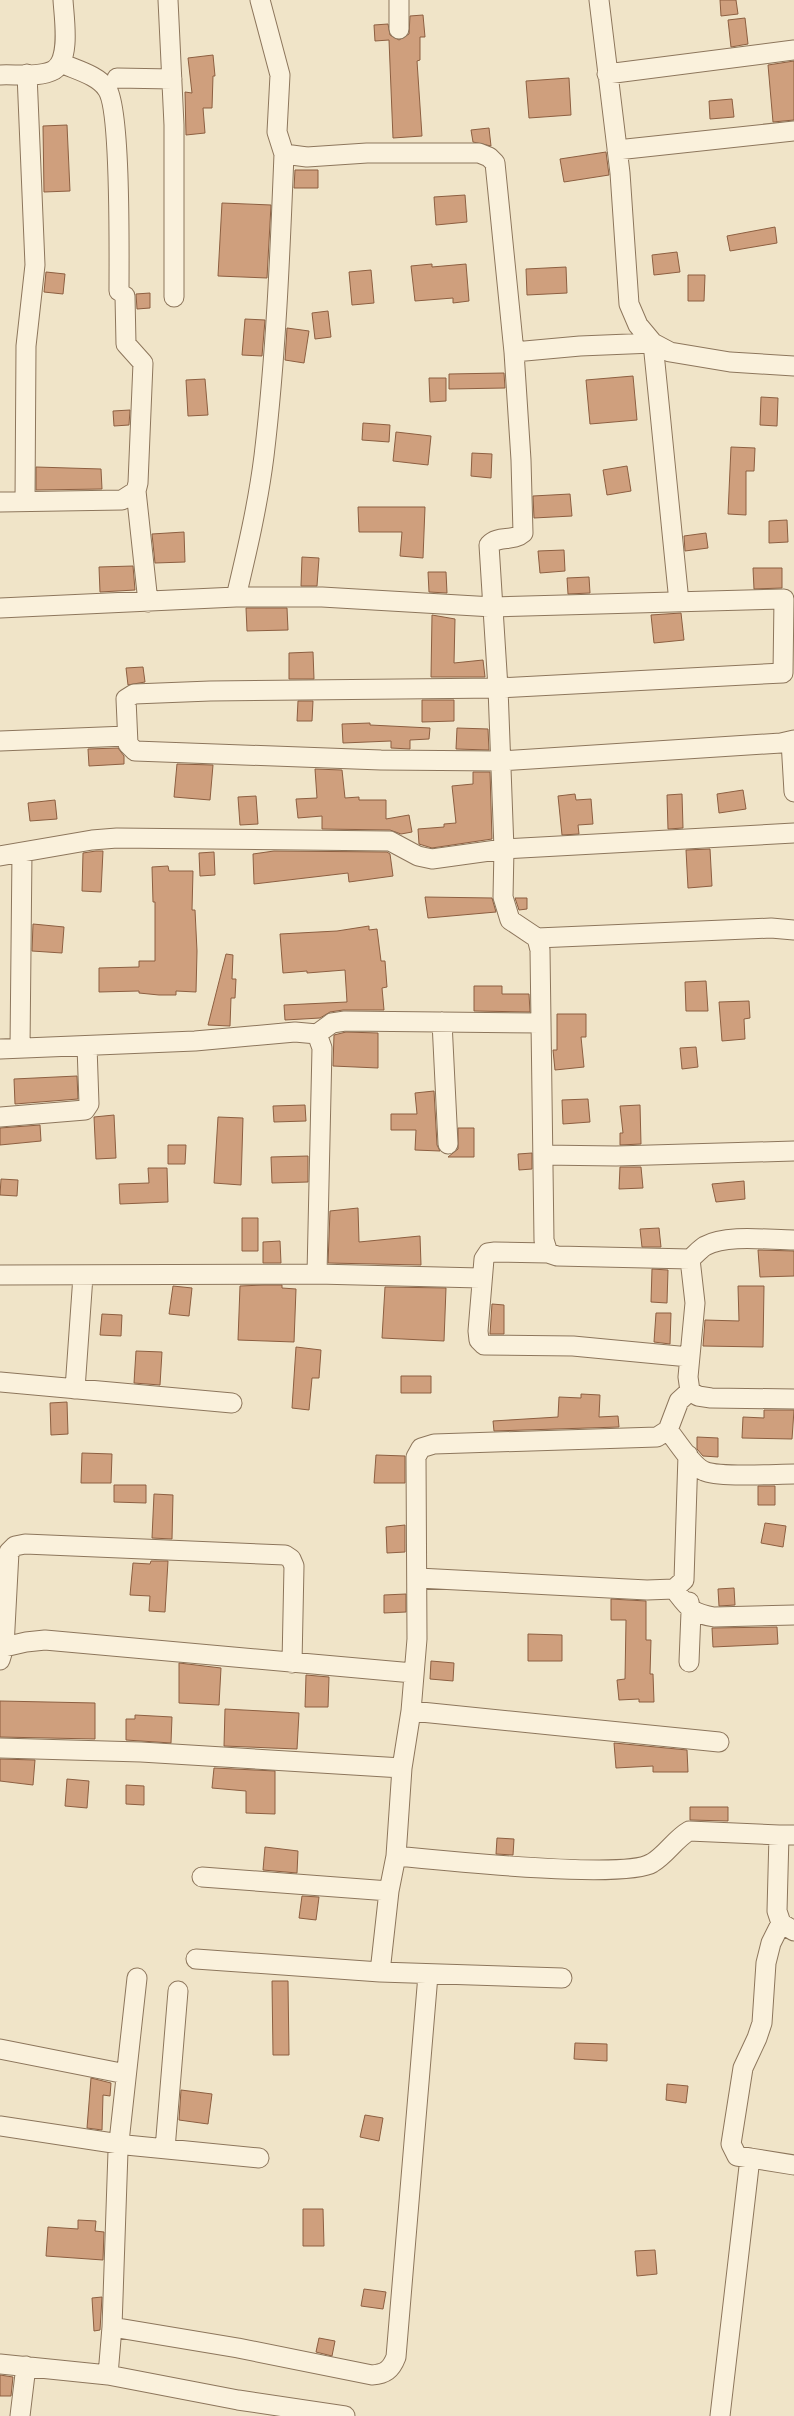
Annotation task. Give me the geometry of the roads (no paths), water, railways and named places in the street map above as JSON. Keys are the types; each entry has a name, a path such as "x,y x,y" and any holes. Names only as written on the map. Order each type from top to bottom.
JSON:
{"street":[{"path":"0,75 27,74 52,70 61,63 65,46 63,0"},
{"path":"168,0 172,79 174,297"},
{"path":"236,597 250,537 264,457 280,261 284,154 277,132 280,75 260,0"},
{"path":"398,0 399,29"},
{"path":"599,0 617,150 629,304 638,325 653,343 670,352 730,362 794,366"},
{"path":"607,74 794,50"},
{"path":"61,63 100,81 108,90 112,101 126,344 143,363 138,483 136,491 148,602"},
{"path":"25,501 26,346 35,265 27,74"},
{"path":"117,78 172,79"},
{"path":"617,150 794,131"},
{"path":"284,154 307,157 366,153 479,153 489,156 495,163 514,352 521,460 523,533 516,538 496,540 489,544 498,688 504,849 503,897 506,915 516,925 537,938 771,928 794,930"},
{"path":"514,352 580,346 653,343"},
{"path":"653,343 679,602"},
{"path":"0,502 122,500 136,491"},
{"path":"0,608 236,597 322,597 493,607 784,599 789,635 783,673 498,688 210,691 134,694 129,695 126,699 128,744 135,751 381,760 500,761 780,743 793,740 794,792"},
{"path":"0,741 128,736"},
{"path":"0,856 92,840 136,837 390,841 418,856 432,859 504,849 794,833"},
{"path":"20,1048 22,852"},
{"path":"537,938 540,950 544,1240 548,1253"},
{"path":"0,1049 195,1041 295,1032 317,1034 332,1023 345,1021 541,1023"},
{"path":"442,1022 448,1144"},
{"path":"317,1034 322,1048 317,1274"},
{"path":"0,1117 77,1113 85,1110 89,1104 87,1046"},
{"path":"543,1155 616,1156 794,1151"},
{"path":"689,1357 572,1346 484,1345 479,1340 478,1331 480,1278 484,1259 488,1253 548,1253 557,1256 690,1259 704,1247 717,1242 730,1240 794,1240"},
{"path":"690,1259 695,1303 689,1357 688,1377 690,1391 698,1396 711,1398 794,1399"},
{"path":"0,1275 317,1274 480,1278"},
{"path":"75,1389 83,1276"},
{"path":"0,1382 232,1403"},
{"path":"380,1972 389,1891 396,1856 402,1768 411,1711 417,1639 416,1457 421,1448 434,1444 657,1437 668,1430 679,1402 690,1391"},
{"path":"668,1430 696,1466 704,1472 794,1474"},
{"path":"688,1454 679,1584 691,1612 689,1662"},
{"path":"292,1663 294,1566 291,1559 285,1555 25,1544 15,1546 9,1552 1,1652 26,1642 45,1640 292,1663 413,1673"},
{"path":"418,1578 647,1590 679,1584"},
{"path":"691,1612 714,1617 794,1615"},
{"path":"411,1711 719,1742"},
{"path":"0,1748 141,1752 402,1768"},
{"path":"396,1856 553,1868 621,1870 652,1864 682,1834 689,1831 786,1835 777,1911 787,1927 771,1943 766,1963 762,2023 743,2068 731,2144 736,2156 794,2165"},
{"path":"202,1877 389,1891"},
{"path":"196,1958 428,1975 562,1978"},
{"path":"111,2339 238,2348 372,2375 383,2374 392,2368 396,2357 428,1975"},
{"path":"108,2375 119,2143 137,1978"},
{"path":"165,2149 178,1991"},
{"path":"0,2049 126,2074"},
{"path":"0,2126 165,2149 259,2158"},
{"path":"720,2411 750,2158"},
{"path":"0,2364 108,2375 257,2410 346,2416"},
{"path":"20,2416 26,2366"}]}
